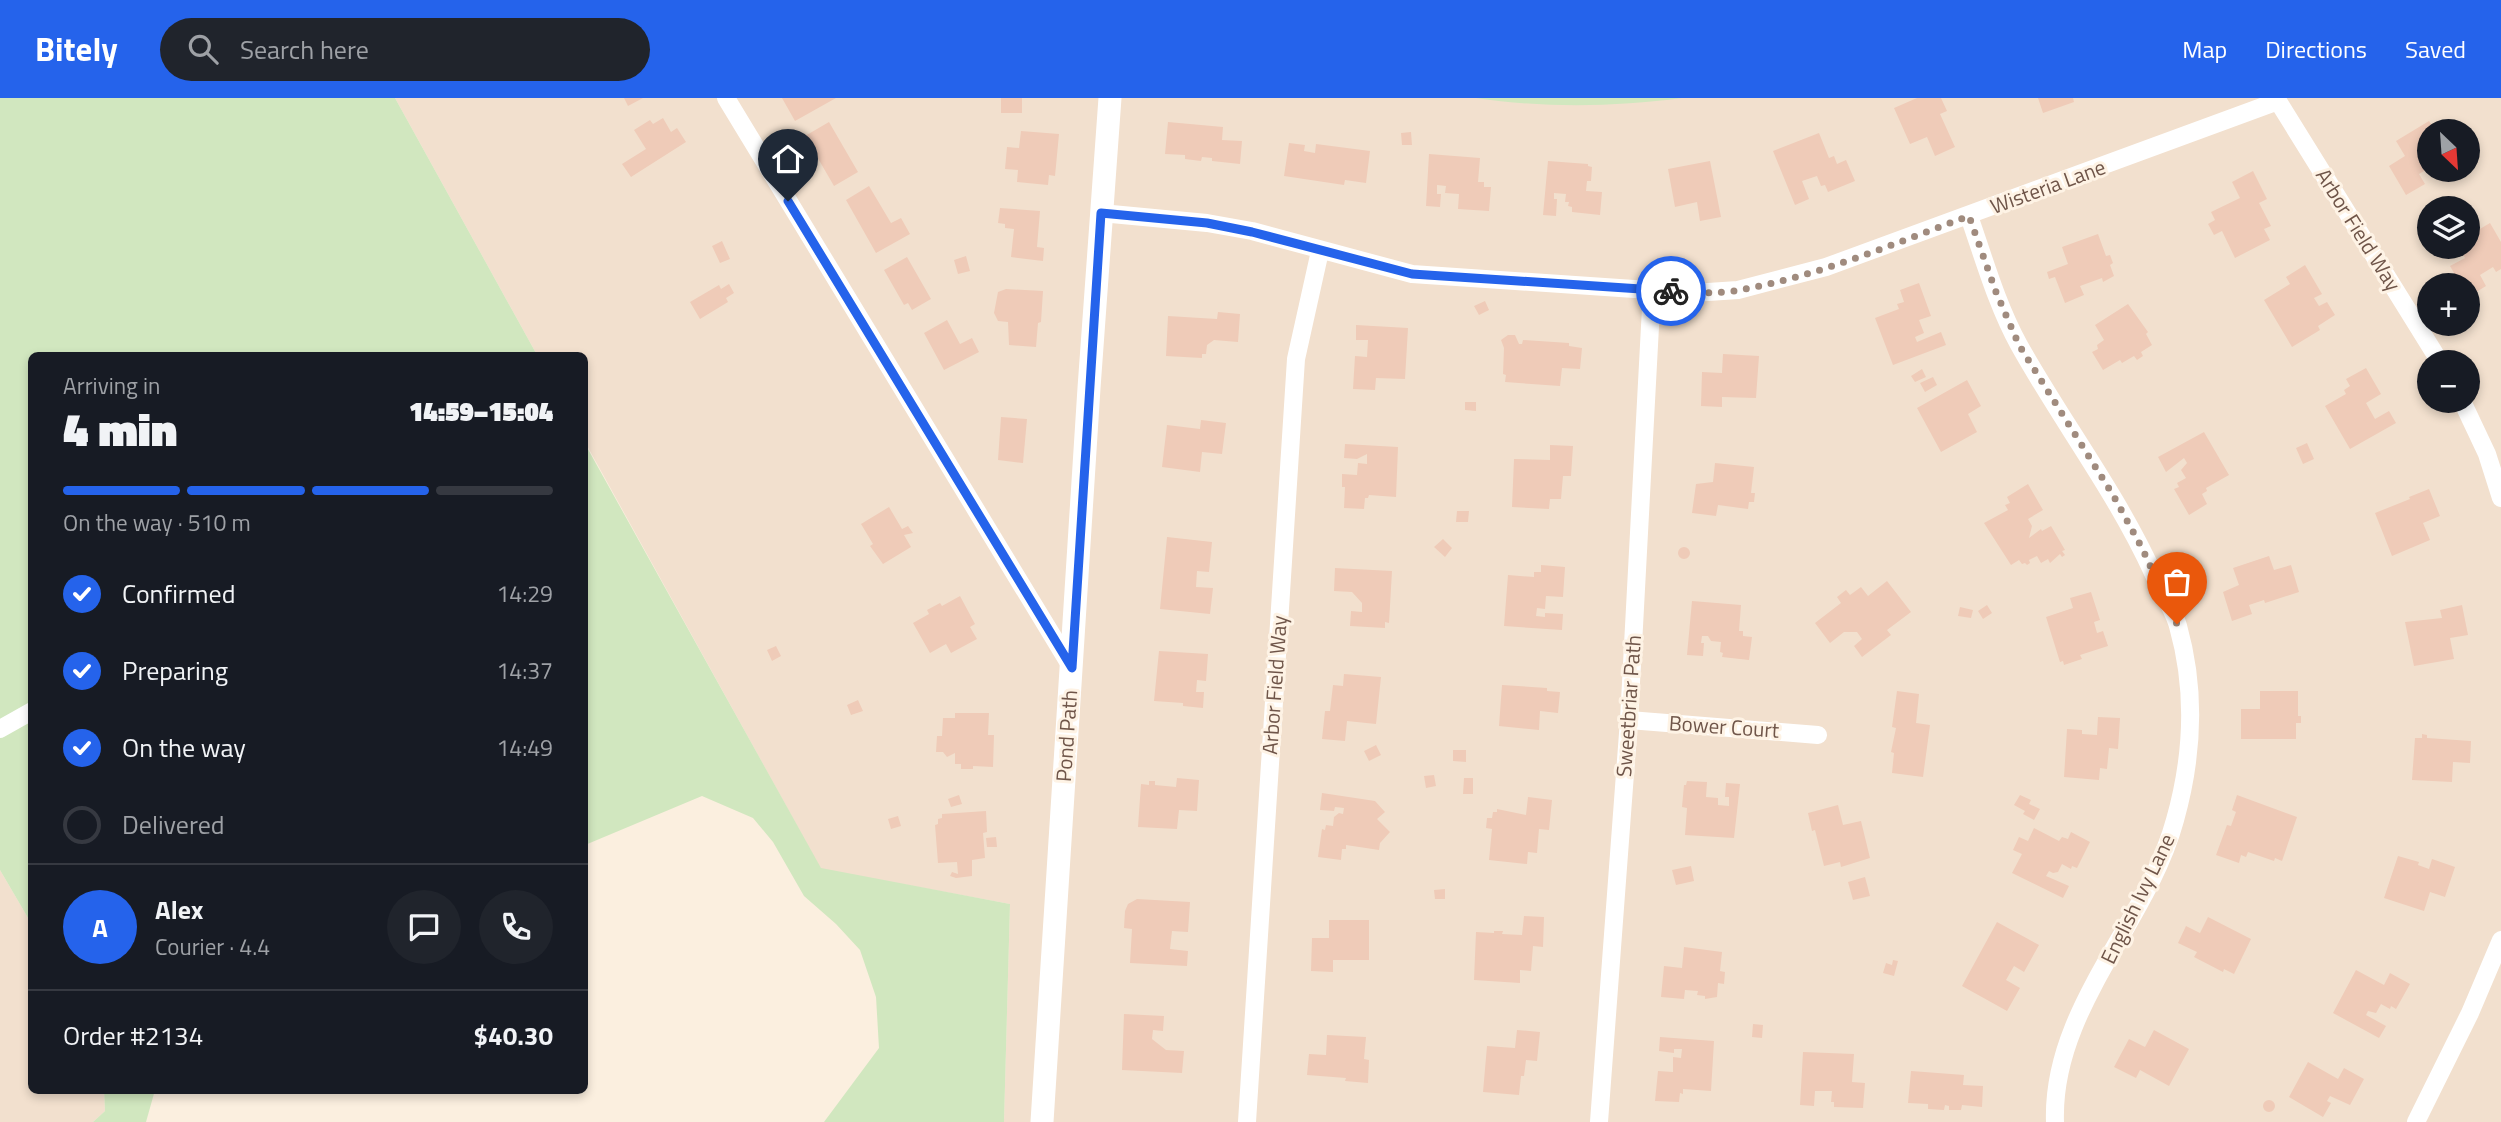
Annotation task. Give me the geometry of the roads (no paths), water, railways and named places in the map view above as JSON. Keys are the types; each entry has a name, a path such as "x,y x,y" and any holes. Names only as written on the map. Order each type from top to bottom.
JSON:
{"street":[{"path":"726,98 1072,668"},
{"name":"Pond Path","path":"1042,1122 1110,98"},
{"name":"Wisteria Lane","path":"1101,213 1207,223 1252,232 1412,274 1693,293 1738,290 1826,267 2277,100"},
{"name":"Arbor Field Way","path":"2277,100 2433,350"},
{"name":"English Ivy Lane","path":"1969,216 2000,302 2019,345 2113,495 2142,548 2177,624 2190,683 2190,754 2175,822 2155,872 2069,1036 2054,1100 2055,1122"},
{"name":"Arbor Field Way","path":"1247,1122 1296,359 1321,251"},
{"name":"Sweetbriar Path","path":"1599,1122 1629,720 1652,289"},
{"path":"2468,413 2487,454 2501,498"},
{"path":"0,729 28,713"},
{"name":"Bower Court","path":"1629,720 1818,735"},
{"path":"2416,1122 2470,1013 2501,940"}]}
